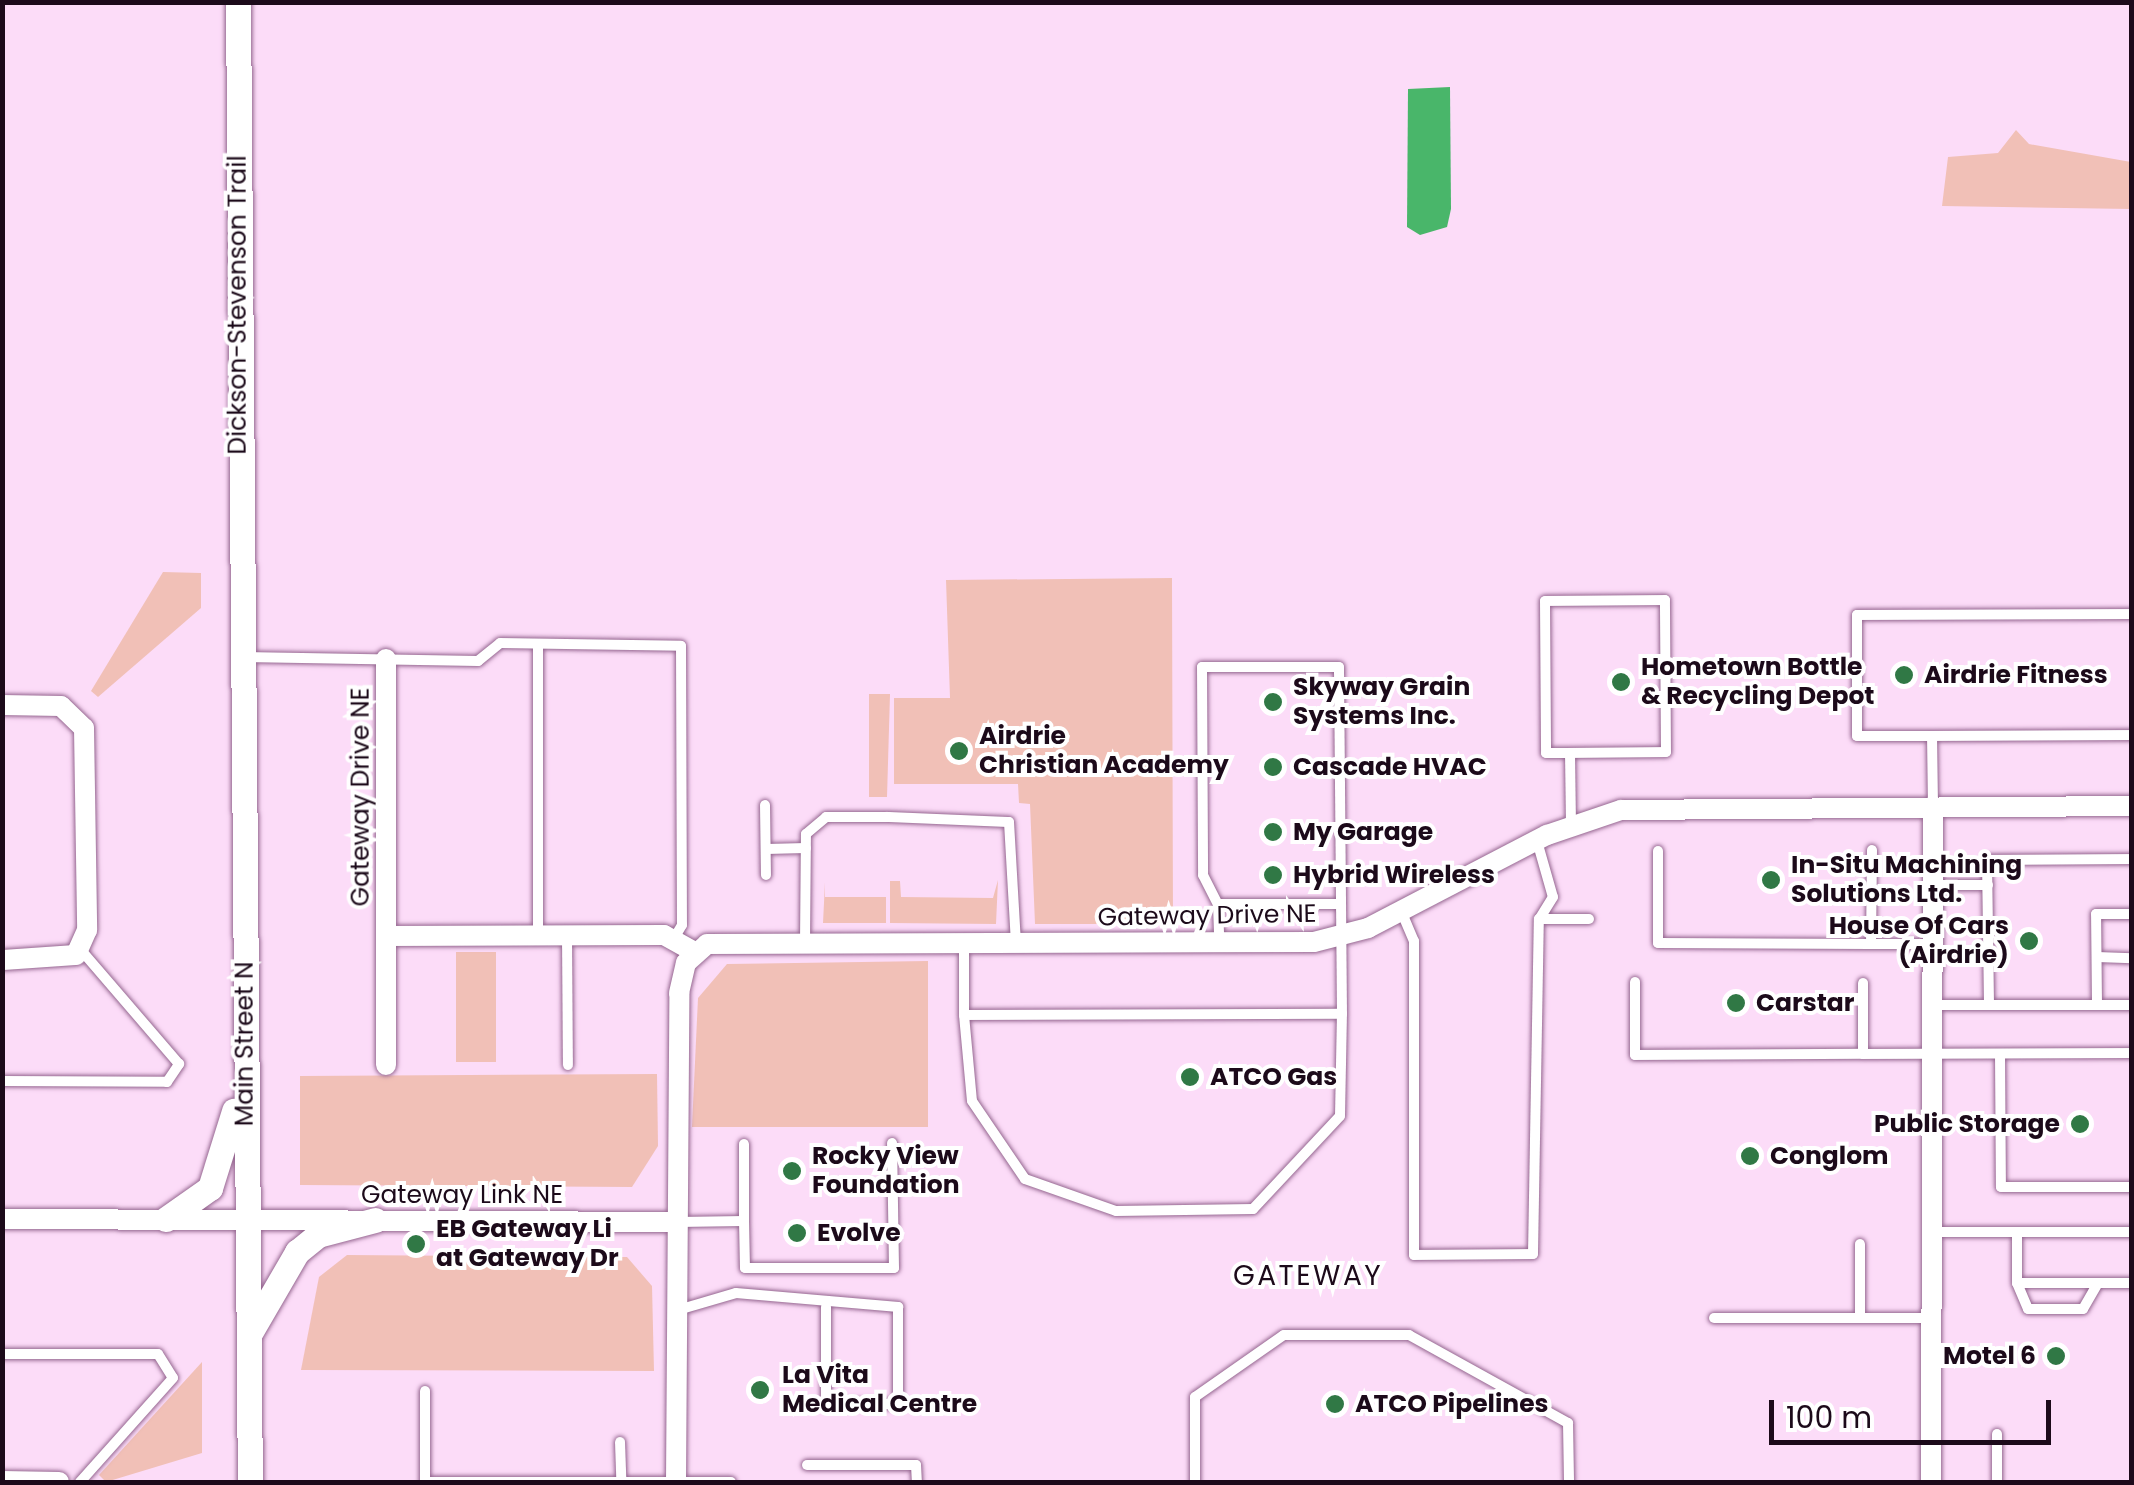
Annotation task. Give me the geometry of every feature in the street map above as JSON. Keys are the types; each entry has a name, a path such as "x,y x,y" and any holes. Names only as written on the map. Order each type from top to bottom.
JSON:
{"street":[{"name":"Dickson-Stevenson Trail","path":"238,2 242,606"},
{"name":"Main Street N","path":"242,606 250,1482"},
{"name":"Gateway Drive NE","path":"386,659 386,1064"},
{"path":"2,705 61,706 84,728 80,949 63,959 2,960"},
{"name":"Gateway Drive NE","path":"386,936 567,935 673,940 695,952 707,944 1219,942 1340,936 1402,913 1571,825 1658,805 2132,806"},
{"path":"1931,1482 1933,806"},
{"path":"676,1481 679,993 695,952"},
{"path":"166,1219 198,1203 224,1166 245,1057"},
{"name":"Gateway Link NE","path":"2,1219 678,1222"},
{"path":"250,1333 296,1252 318,1235 375,1220"},
{"path":"2,1481 58,1482"}],"lane":[{"path":"1665,600 1666,752 1570,752 1546,753 1544,601 1665,600"},
{"path":"2132,614 1857,615 1857,736 2132,735"},
{"path":"538,645 538,935"},
{"path":"242,658 478,660 490,646 681,646 682,925 673,940"},
{"path":"964,943 964,1016 972,1101 1025,1179 1116,1211 1253,1209 1340,1116 1338,666 1202,667 1203,876 1218,904 1219,942"},
{"path":"1932,736 1933,806"},
{"path":"1570,752 1571,825"},
{"path":"766,805 766,876"},
{"path":"805,944 806,834 826,818 1009,822 1016,943"},
{"path":"1402,913 1414,941 1414,1255 1533,1254 1539,919 1553,897 1537,840"},
{"path":"766,849 806,848"},
{"path":"1871,944 1872,850"},
{"path":"1658,851 1658,943 1932,944"},
{"path":"1990,1004 1987,860 2132,859"},
{"path":"1932,885 1988,884"},
{"path":"1218,904 1340,904"},
{"path":"2097,1004 2096,914 2132,914"},
{"path":"1539,919 1590,919"},
{"path":"567,935 568,1065"},
{"path":"2,1081 166,1082 179,1064 80,949"},
{"path":"2097,958 2132,958"},
{"path":"1635,982 1635,1056 2132,1054"},
{"path":"1863,983 1863,1054"},
{"path":"1932,1005 2132,1004"},
{"path":"964,1016 1342,1014"},
{"path":"2000,1054 2000,1187 2132,1187"},
{"path":"744,1144 744,1268 894,1268 892,1143"},
{"path":"678,1222 744,1221"},
{"path":"1931,1232 2132,1232"},
{"path":"2016,1232 2017,1283 2028,1308 2083,1308 2098,1283"},
{"path":"1860,1244 1860,1318"},
{"path":"2017,1283 2132,1283"},
{"path":"678,1310 736,1293 802,1293 826,1307 898,1307 898,1404 826,1404 826,1307"},
{"path":"1714,1318 1931,1318"},
{"path":"1195,1482 1195,1397 1284,1335 1409,1335 1568,1422 1570,1482"},
{"path":"2,1354 158,1354 173,1378 80,1482"},
{"path":"425,1391 425,1482 731,1482"},
{"path":"1998,1434 1998,1482"},
{"path":"620,1442 621,1480"},
{"path":"807,1466 916,1465 917,1482"}],"shaded area":[{"path":"1450,87 1451,209 1447,227 1420,235 1407,227 1408,89"},
{"path":"2016,130 2029,144 2131,162 2131,209 1942,206 1948,157 1998,153"},
{"path":"163,572 201,573 201,608 98,697 91,691"},
{"path":"1172,578 1173,924 1035,924 1030,804 1019,803 1018,784 894,784 894,698 950,698 946,580"},
{"path":"869,694 890,694 887,797 869,797"},
{"path":"998,880 996,924 890,923 890,881 900,881 901,897 993,898"},
{"path":"825,882 825,897 886,897 886,923 823,923"},
{"path":"456,952 496,952 496,1062 456,1062"},
{"path":"928,961 928,1127 692,1127 698,998 727,964"},
{"path":"657,1074 658,1146 632,1187 300,1185 300,1076"},
{"path":"347,1255 627,1257 652,1286 654,1371 301,1370 319,1277"},
{"path":"202,1362 202,1453 106,1482 99,1475"}],"place":[{"name":"Airdrie Fitness","path":"1904,675"},
{"name":"Hometown Bottle & Recycling Depot","path":"1621,682"},
{"name":"Skyway Grain Systems Inc.","path":"1273,702"},
{"name":"Airdrie Christian Academy","path":"959,751"},
{"name":"Cascade HVAC","path":"1273,767"},
{"name":"My Garage","path":"1273,832"},
{"name":"Hybrid Wireless","path":"1273,875"},
{"name":"In-Situ Machining Solutions Ltd.","path":"1771,880"},
{"name":"House Of Cars (Airdrie)","path":"2029,941"},
{"name":"Carstar","path":"1736,1003"},
{"name":"ATCO Gas","path":"1190,1077"},
{"name":"Public Storage","path":"2080,1124"},
{"name":"Conglom","path":"1750,1156"},
{"name":"Rocky View Foundation","path":"792,1171"},
{"name":"Evolve","path":"797,1233"},
{"name":"EB Gateway Li at Gateway Dr","path":"416,1244"},
{"name":"Motel 6","path":"2056,1356"},
{"name":"La Vita Medical Centre","path":"760,1390"},
{"name":"ATCO Pipelines","path":"1335,1404"}],"district":[{"name":"GATEWAY","path":"1308,1276"}]}
